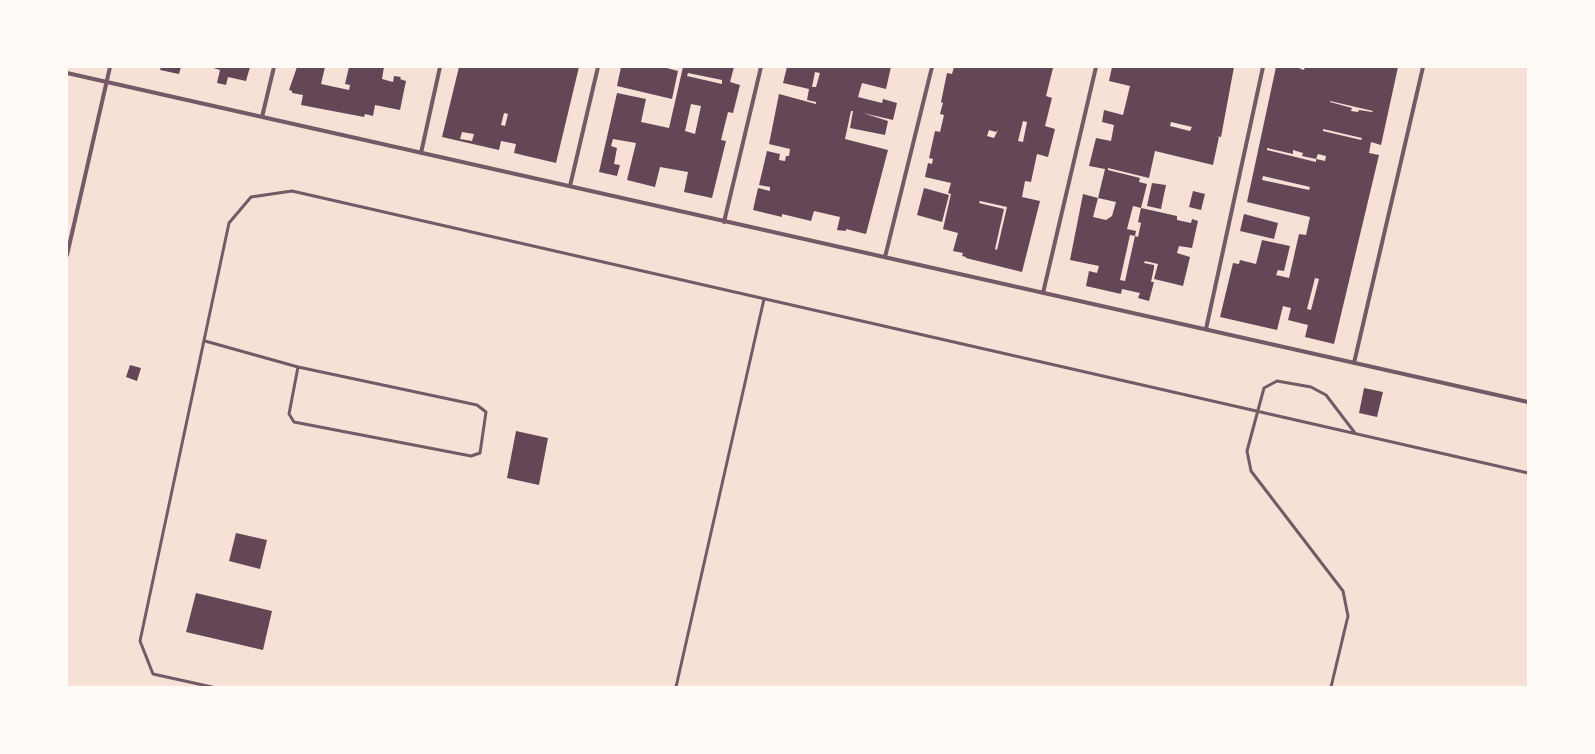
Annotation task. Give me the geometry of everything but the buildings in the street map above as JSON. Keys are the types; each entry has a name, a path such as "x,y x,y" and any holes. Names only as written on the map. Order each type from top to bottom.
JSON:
{"street":[{"path":"67,255 110,67"},
{"path":"262,117 274,67"},
{"path":"420,152 440,67"},
{"path":"570,186 598,67"},
{"path":"724,222 761,67"},
{"path":"885,257 932,67"},
{"path":"1043,293 1096,67"},
{"path":"1206,329 1263,67"},
{"path":"1354,363 1423,67"},
{"path":"67,73 1528,402"}],"lane":[{"path":"212,687 153,674 140,641 229,223 251,197 292,191 1528,473"},
{"path":"676,687 764,299"},
{"path":"205,341 298,367 477,405 486,412 480,453 471,456 294,422 289,414 298,367"},
{"path":"1331,687 1348,616 1343,591 1251,471 1248,451 1264,388 1277,381 1311,387 1326,395 1355,434"}]}
